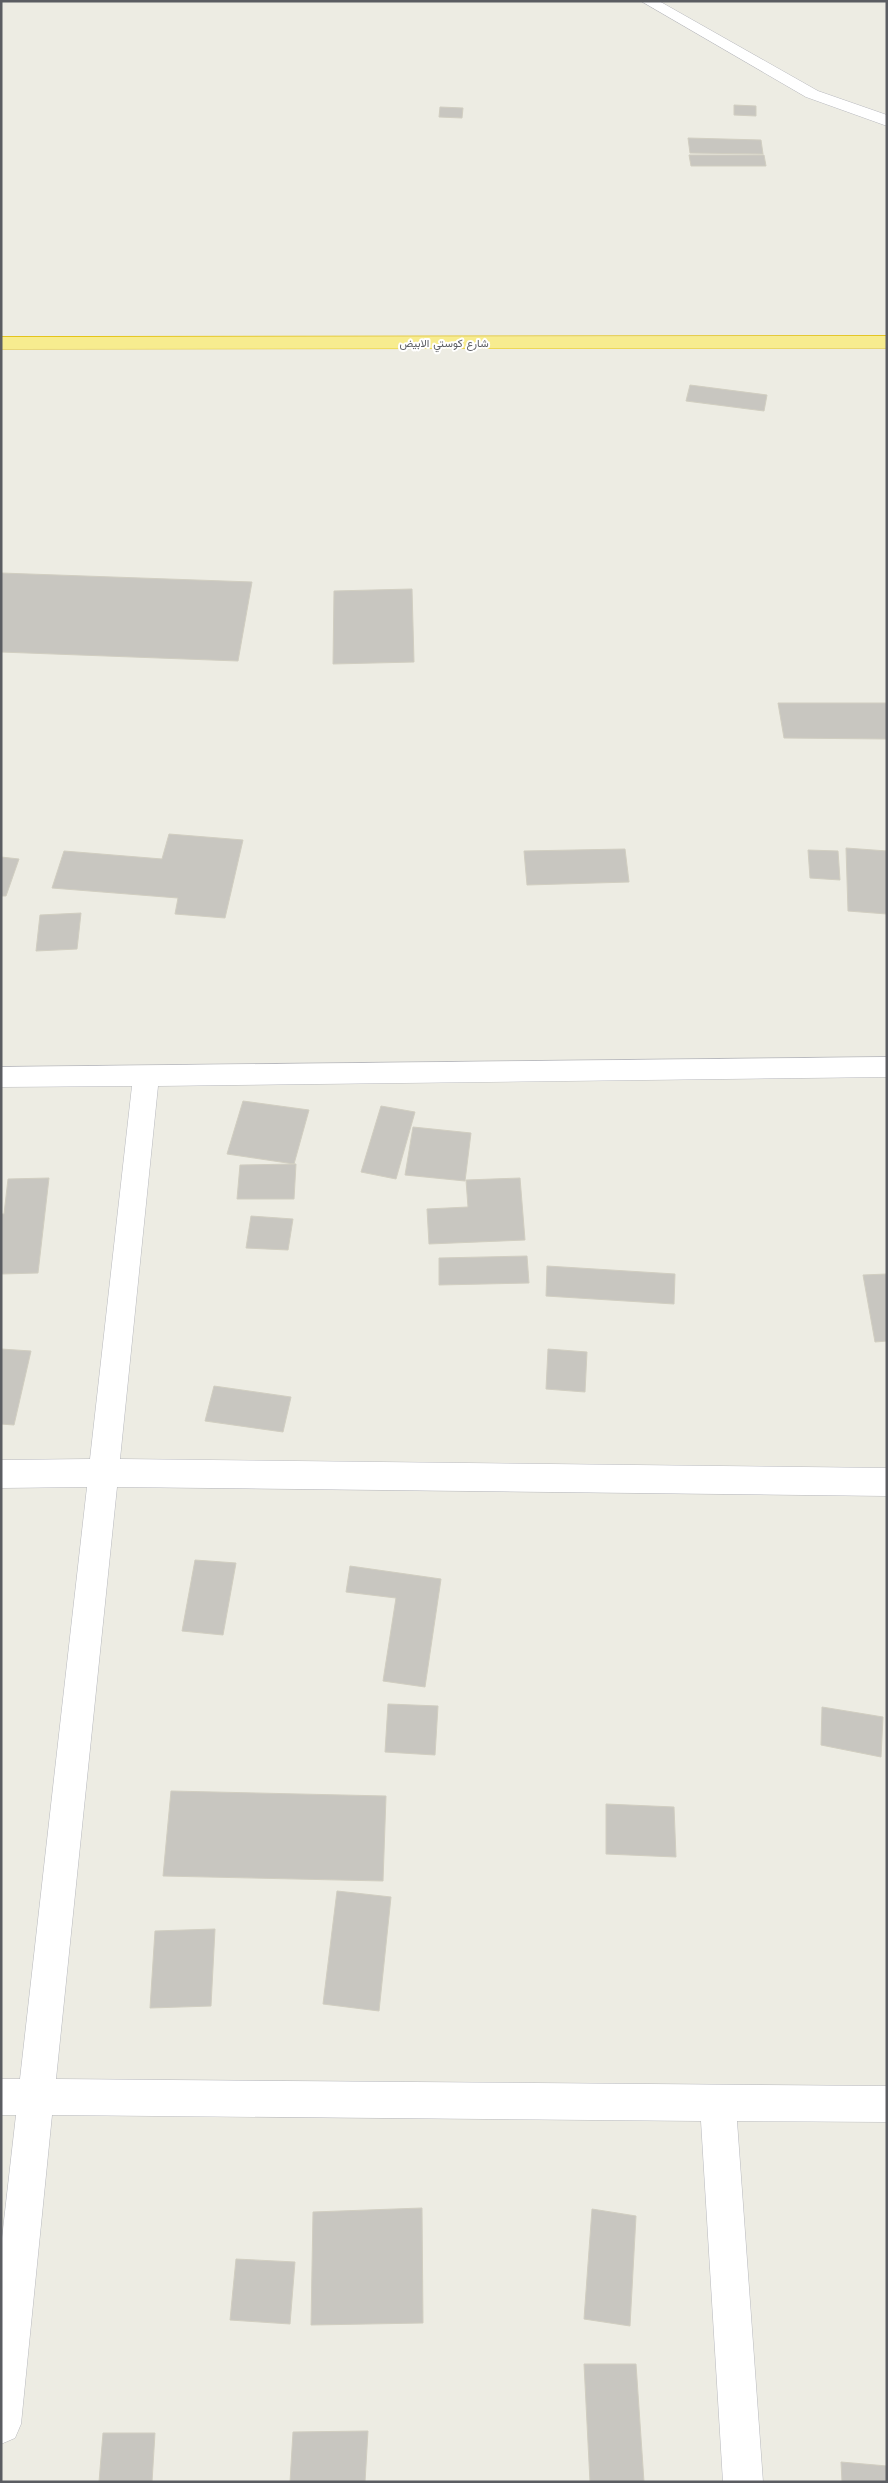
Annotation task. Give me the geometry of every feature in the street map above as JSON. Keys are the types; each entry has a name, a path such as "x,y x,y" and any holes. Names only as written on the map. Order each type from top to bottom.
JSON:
{"highway":[{"name":"شارع كوستي الابيض","path":"1,344 887,342"}],"street":[{"path":"648,1 812,94 887,121"},
{"path":"1,1077 887,1067"},
{"path":"1,2424 146,1075"},
{"path":"1,1474 103,1473 887,1482"},
{"path":"1,2097 887,2104"},
{"path":"718,2103 743,2482"}],"building":[{"path":"734,105 756,106 756,116 734,115"},
{"path":"440,107 463,108 462,118 439,117"},
{"path":"688,138 761,140 763,154 690,153"},
{"path":"689,155 764,155 766,166 691,166"},
{"path":"690,385 767,395 764,411 686,401"},
{"path":"1,573 252,582 238,661 1,652"},
{"path":"412,589 414,662 333,664 334,591"},
{"path":"778,703 887,703 887,739 784,738"},
{"path":"169,834 243,840 225,918 175,914 178,898 52,888 64,851 162,859"},
{"path":"846,848 887,851 887,914 848,911"},
{"path":"625,849 629,882 527,885 524,851"},
{"path":"808,850 838,851 840,880 810,878"},
{"path":"1,857 19,859 6,896 1,896"},
{"path":"81,913 77,949 36,951 40,915"},
{"path":"243,1101 309,1110 294,1164 227,1154"},
{"path":"381,1106 415,1112 396,1179 361,1172"},
{"path":"413,1127 471,1133 465,1181 405,1175"},
{"path":"296,1164 294,1199 237,1199 240,1165"},
{"path":"49,1178 38,1273 1,1274 1,1214 4,1214 8,1179"},
{"path":"520,1178 525,1240 429,1244 427,1209 468,1207 466,1180"},
{"path":"251,1216 293,1219 288,1250 246,1248"},
{"path":"527,1256 529,1283 439,1285 439,1258"},
{"path":"547,1266 675,1274 674,1304 546,1296"},
{"path":"887,1274 887,1341 875,1342 863,1275"},
{"path":"1,1349 31,1351 14,1425 1,1424"},
{"path":"548,1349 587,1352 585,1392 546,1389"},
{"path":"214,1386 291,1397 283,1432 205,1421"},
{"path":"195,1560 236,1563 223,1635 182,1631"},
{"path":"350,1566 441,1579 425,1687 383,1681 396,1598 346,1592"},
{"path":"388,1704 438,1706 435,1755 385,1752"},
{"path":"822,1707 883,1717 881,1757 821,1745"},
{"path":"171,1791 386,1796 383,1881 163,1876"},
{"path":"606,1804 674,1807 676,1857 606,1854"},
{"path":"337,1891 391,1897 379,2011 323,2004"},
{"path":"215,1929 211,2006 150,2008 155,1931"},
{"path":"422,2208 423,2323 311,2325 313,2212"},
{"path":"592,2209 636,2216 630,2326 584,2319"},
{"path":"236,2259 295,2262 290,2324 230,2320"},
{"path":"584,2364 636,2364 644,2482 590,2482"},
{"path":"368,2431 365,2482 290,2482 293,2432"},
{"path":"103,2433 155,2433 152,2482 99,2482"},
{"path":"841,2462 887,2466 887,2482 842,2482"}]}
